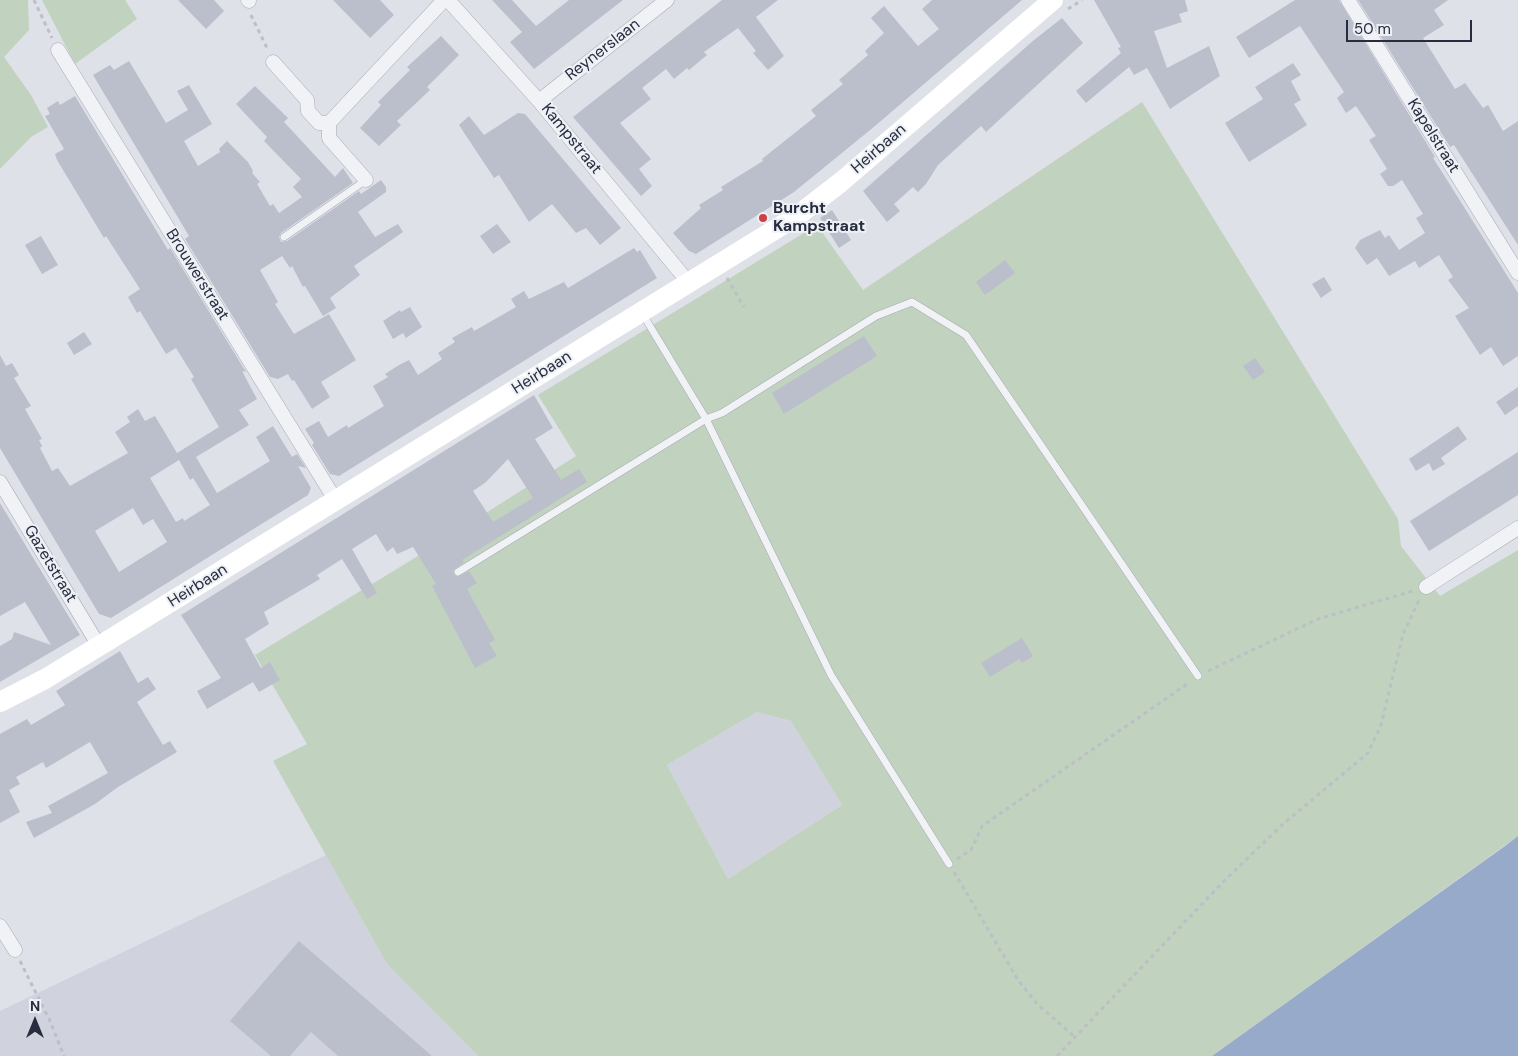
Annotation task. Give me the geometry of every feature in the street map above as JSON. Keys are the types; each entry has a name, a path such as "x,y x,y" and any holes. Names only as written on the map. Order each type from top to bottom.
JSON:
{"street":[{"name":"Kampstraat","path":"329,123 446,0 539,101 689,283"},
{"name":"Reynerslaan","path":"539,101 667,0"},
{"name":"Heirbaan","path":"0,702 99,646 812,206 1053,0"},
{"name":"Kapelstraat","path":"1348,0 1518,273"},
{"name":"Brouwerstraat","path":"58,50 336,501"},
{"path":"274,62 307,100 308,111 319,123 329,123 329,138 366,180"},
{"name":"Gazetstraat","path":"0,482 99,646"},
{"path":"1426,587 1518,528"},
{"path":"0,926 14,950"}],"lane":[{"path":"284,237 366,180"},
{"path":"458,572 706,419 722,413 876,316 912,302 966,335 1198,676"},
{"path":"641,312 706,419 830,675 949,864"}],"path":[{"path":"34,0 38,13 58,50"},
{"path":"248,0 246,4 274,62"},
{"path":"724,273 744,307"},
{"path":"1075,1037 1037,1004 1018,980 949,864 971,850 982,826 1198,676 1318,619 1426,587"},
{"path":"1057,1056 1224,881 1282,826 1368,754 1382,725 1403,634 1426,587"},
{"path":"14,950 50,1021 64,1056"}],"shaded area":[{"path":"757,712 791,721 842,805 728,879 667,765"},
{"path":"326,855 387,964 478,1056 0,1056 0,1011"}],"green space":[{"path":"0,0 28,0 29,30 4,57 31,95 48,127 31,137 0,169"},
{"path":"42,0 125,0 137,19 75,64"},
{"path":"1142,102 1398,519 1401,546 1440,596 1518,550 1518,836 1212,1056 478,1056 387,964 273,761 307,744 255,655 405,564 576,456 538,395 817,225 863,290","holes":["757,712 791,721 842,805 728,879 667,765"]}],"water":[{"path":"1518,836 1518,1056 1212,1056 1505,846"}],"building":[{"path":"178,0 214,0 224,11 206,29"},
{"path":"333,0 380,0 394,15 370,38"},
{"path":"492,0 512,0 536,26 569,0 623,0 534,69 510,42 522,32"},
{"path":"722,0 778,0 756,17 784,56 768,70 753,53 756,51 738,28 704,52 707,55 689,70 687,68 674,79 666,69 642,88 651,99 620,123 651,159 639,169 652,186 641,196 573,117"},
{"path":"932,0 1022,0 875,126 794,192 696,254 689,251 673,233 701,208 699,205 723,190 721,187 763,161 762,159 816,116 811,110 843,84 839,80 868,55 865,51 884,33 871,18 884,6 918,46 939,29 922,9"},
{"path":"1094,0 1185,0 1188,11 1179,14 1182,22 1154,31 1167,68 1209,46 1220,76 1170,109 1147,68 1134,75 1129,67 1086,103 1076,91 1121,53 1118,48 1121,47"},
{"path":"1295,0 1339,0 1435,157 1433,158 1518,293 1518,356 1503,366 1491,347 1480,355 1455,316 1469,308 1448,280 1453,277 1439,255 1419,268 1415,261 1389,276 1377,258 1367,265 1355,248 1360,240 1380,230 1385,238 1389,235 1399,250 1425,233 1416,218 1423,214 1402,180 1393,186 1388,186 1380,174 1387,169 1369,140 1376,136 1356,106 1346,113 1337,98 1344,92 1300,26 1249,58 1236,37"},
{"path":"1358,0 1448,0 1434,10 1444,25 1423,38 1455,89 1465,83 1483,108 1488,105 1503,131 1518,121 1518,245 1454,145 1450,147"},
{"path":"1062,18 1083,43 986,132 981,126 938,165 926,184 918,192 913,187 894,204 900,211 887,222 863,191 1034,40"},
{"path":"441,36 459,55 427,87 430,90 397,121 401,125 379,146 360,128 381,105 378,102 410,70 407,67"},
{"path":"129,61 166,123 188,110 177,91 189,85 212,124 184,141 198,166 220,152 219,149 227,141 248,162 253,171 252,173 260,182 257,184 270,206 273,204 279,213 302,197 293,187 301,179 264,141 267,137 236,104 255,86 288,118 284,122 335,177 343,168 353,183 281,233 279,237 281,242 287,241 359,191 361,194 381,180 386,187 386,192 358,212 375,237 398,224 403,232 354,266 360,275 330,298 336,308 323,316 305,286 303,287 292,266 290,268 282,256 260,270 278,302 275,304 294,334 329,314 356,360 321,382 330,397 312,409 294,380 292,381 288,374 278,379 270,377 185,239 189,236 93,75 110,65 114,70"},
{"path":"1293,63 1301,75 1291,81 1301,100 1294,104 1307,125 1249,162 1225,123 1263,99 1255,87"},
{"path":"75,96 168,250 170,248 246,372 242,371 257,399 239,410 249,425 196,457 217,493 270,461 256,437 273,426 292,457 297,454 306,468 298,466 311,488 308,495 111,618 99,614 0,448 0,355 6,366 12,363 19,375 14,378 31,406 25,409 42,439 39,440 42,446 40,448 52,471 58,468 70,486 128,453 115,432 130,422 127,417 138,409 145,421 155,416 177,453 219,427 191,379 194,377 176,348 166,354 140,311 137,313 128,297 140,289 106,236 104,238 57,160 55,154 64,149 45,116 50,114 47,108 58,101 60,105","holes":["179,460 190,480 193,478 210,505 184,521 183,518 176,522 150,478","133,508 143,525 153,519 167,542 119,572 95,531"]},
{"path":"518,113 525,114 621,228 600,245 586,228 576,233 552,204 529,222 499,175 494,178 459,125 469,116 484,135"},
{"path":"832,210 851,240 839,248 820,218"},
{"path":"497,224 511,242 493,254 480,236"},
{"path":"41,236 58,265 42,274 25,245"},
{"path":"634,248 637,252 640,250 657,278 339,476 330,474 312,445 314,443 305,429 319,421 328,437 347,425 348,428 384,406 373,386 388,377 385,374 399,365 409,360 418,375 442,359 438,353 455,342 452,338 472,327 474,331 516,307 511,299 524,291 529,299 564,282 568,288"},
{"path":"1005,260 1015,273 985,295 976,282"},
{"path":"1324,277 1332,290 1321,298 1312,284"},
{"path":"410,307 422,327 406,338 403,333 393,339 383,321 400,310 401,312"},
{"path":"84,332 92,344 74,355 67,343"},
{"path":"864,336 877,356 784,414 772,393"},
{"path":"1255,358 1265,372 1253,380 1243,366"},
{"path":"1518,387 1518,406 1505,415 1496,402"},
{"path":"534,395 553,428 535,439 561,480 579,469 587,482 462,560 464,562 453,570 454,575 458,577 469,571 477,583 467,589 495,640 489,643 497,656 475,668 432,586 436,584 413,547 397,554 393,547 387,552 376,534 352,549 377,593 367,599 342,559 317,575 320,579 264,612 269,624 245,639 261,668 270,662 280,680 259,692 253,682 207,709 197,691 221,678 181,615","holes":["508,459 533,498 493,522 473,491 486,482"]},
{"path":"1458,426 1467,439 1441,458 1445,464 1433,471 1429,463 1416,471 1409,459"},
{"path":"1518,452 1518,495 1429,551 1410,521"},
{"path":"0,503 80,635 0,682 0,646 12,639 14,632 51,645 25,602 0,616"},
{"path":"1022,638 1033,656 1022,663 1019,659 990,677 981,663"},
{"path":"120,651 138,683 148,677 156,689 137,702 163,745 170,741 177,752 118,787 95,804 34,838 26,822 52,813 48,806 108,773 90,742 46,768 43,762 16,777 20,784 9,790 20,812 0,823 0,734 27,719 31,725 65,705 56,691"},
{"path":"299,941 432,1056 338,1056 311,1032 290,1056 271,1056 230,1021"}],"place":[{"name":"Burcht Kampstraat","path":"763,218"}]}
